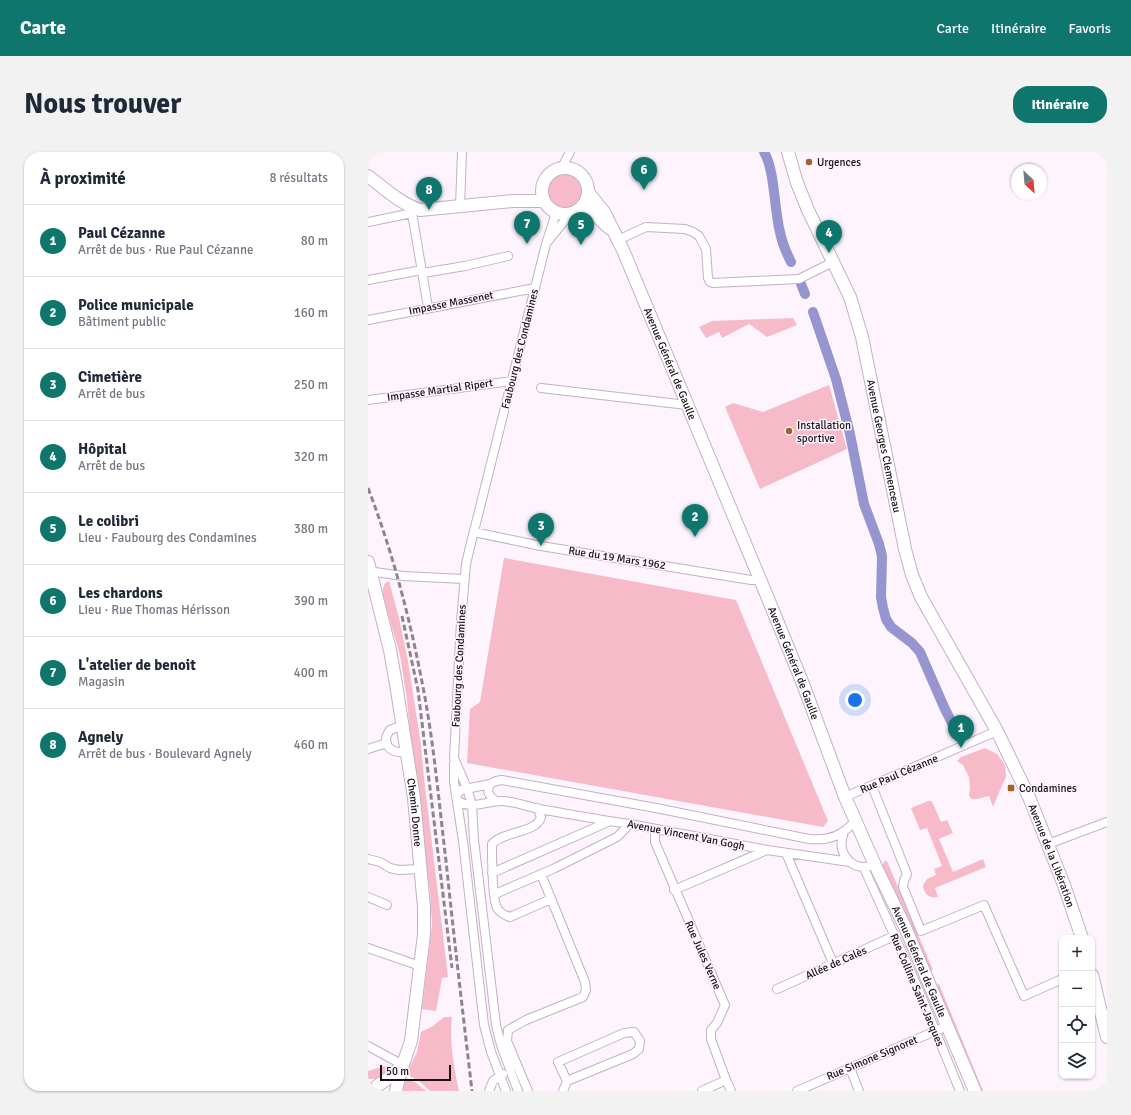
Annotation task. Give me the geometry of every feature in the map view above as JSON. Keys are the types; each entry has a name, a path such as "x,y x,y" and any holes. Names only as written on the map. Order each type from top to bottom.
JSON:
{"street":[{"path":"460,207 462,152"},
{"path":"561,169 570,152"},
{"name":"Avenue Georges Clemenceau","path":"788,152 797,183 808,210 850,297 862,336 905,549 912,575 932,618 997,731"},
{"path":"561,169 573,169 582,176 588,187 588,192 587,198 575,211 561,214 551,210 544,201 542,189 547,177 556,170 561,169"},
{"path":"368,176 416,211 428,307"},
{"path":"513,201 532,195 542,189"},
{"name":"Avenue Général de Gaulle","path":"588,192 604,212 616,236 760,580 803,684 855,822 869,866 908,934 975,1091"},
{"path":"368,222 416,211 513,201 544,201"},
{"name":"Avenue Général de Gaulle","path":"575,211 591,211 616,236"},
{"name":"Faubourg des Condamines","path":"546,244 575,211"},
{"name":"Faubourg des Condamines","path":"518,1091 500,1045 496,1025 474,840 472,805 467,788 454,758 466,564 546,244 556,213"},
{"path":"616,236 646,228 685,229 693,232 699,236 706,249 708,278 710,282 713,283 799,279 833,262"},
{"path":"368,280 465,266 508,256"},
{"name":"Impasse Massenet","path":"368,320 428,307 535,288"},
{"name":"Impasse Martial Ripert","path":"368,400 512,381"},
{"path":"542,388 687,405"},
{"name":"Rue du 19 Mars 1962","path":"474,532 541,546 751,580 760,580"},
{"path":"369,568 403,576 464,579"},
{"name":"Chemin Donne","path":"369,568 390,650 407,752 414,798 424,913 424,934 411,1041 396,1091"},
{"path":"402,725 390,730 386,739 390,749 396,753 407,752"},
{"name":"Rue Paul Cézanne","path":"845,797 997,731"},
{"name":"Avenue de la Libération","path":"997,731 1029,797 1048,844 1081,935"},
{"path":"368,749 387,744"},
{"path":"454,758 454,782 463,841 484,1025 491,1052 506,1091"},
{"name":"Avenue Vincent Van Gogh","path":"456,798 461,790 502,780 809,839 823,840 844,831 855,822"},
{"path":"490,784 487,790 488,795 496,801"},
{"path":"872,786 907,874 903,887 921,932 984,905 1024,996 1059,980"},
{"path":"456,798 465,805 472,805"},
{"name":"Avenue Vincent Van Gogh","path":"472,805 504,801 608,822 630,824 786,854 850,862 856,866 869,866"},
{"path":"537,808 541,817 540,822 536,825 495,840 492,844 492,873 496,906 502,914 510,917 551,899"},
{"path":"492,873 608,822"},
{"path":"1048,844 1107,822"},
{"path":"495,894 541,874 617,837 630,824"},
{"name":"Rue Jules Verne","path":"655,829 655,842 674,890 725,1005 717,1023 712,1030 711,1039 726,1080"},
{"path":"844,831 841,843 842,851 844,857 850,862"},
{"path":"674,890 767,850"},
{"path":"786,854 833,963"},
{"path":"368,859 399,870 421,869"},
{"name":"Rue Colline Saint-Jacques","path":"869,866 894,936 917,986 934,1031 960,1091"},
{"path":"528,1091 507,1041 508,1030 515,1025 583,997 586,990 585,982 541,874"},
{"path":"368,896 387,905"},
{"name":"Allée de Calès","path":"777,989 894,936"},
{"path":"368,948 420,966"},
{"path":"1095,987 1107,1037"},
{"name":"Rue Simone Signoret","path":"797,1091 947,1026"},
{"path":"562,1091 567,1081 633,1054 639,1049 640,1041 634,1032 624,1034 558,1062 567,1081"},
{"path":"368,1046 403,1065"},
{"name":"Chemin Donne","path":"372,1086 390,1077 403,1065"},
{"path":"850,1068 859,1091"},
{"path":"489,1091 493,1081 509,1070"},
{"path":"702,1091 726,1080 731,1091"},
{"path":"372,1086 382,1087 390,1091"}],"shaded area":[{"path":"569,174 578,179 582,185 582,199 578,205 569,210 561,210 552,205 548,199 547,188 552,179 558,175"},
{"path":"793,318 797,325 767,337 749,324 722,338 719,332 706,338 699,327 712,321"},
{"name":"Installation sportive","path":"829,385 847,449 760,489 725,407 733,403 763,412"},
{"path":"504,558 736,600 828,821 823,827 467,763 470,709 480,702"},
{"path":"389,581 408,661 421,745 448,977 442,978 436,1011 422,1009 432,925 430,891 413,762 407,700 400,655 383,596 383,588 385,583"},
{"path":"985,748 997,754 1005,765 1006,777 993,807 989,796 972,799 969,796 969,777 963,765 957,761 961,757"},
{"path":"931,801 933,804 941,822 947,820 953,833 939,839 953,872 983,859 986,867 935,888 938,897 928,895 924,891 923,885 927,879 936,875 934,869 942,866 927,828 920,830 911,808"},
{"path":"885,861 887,861 933,970 930,971 881,866"},
{"path":"939,984 983,1091 980,1091 935,986"},
{"path":"444,1017 452,1017 452,1045 459,1091 430,1091 419,1081 406,1074 417,1052 421,1032 433,1026"},
{"path":"385,1066 390,1069 376,1079 368,1079 368,1071"},
{"path":"404,1077 415,1082 426,1091 402,1091"}],"waterway":[{"path":"764,152 770,169 781,236 791,262"},
{"path":"801,284 805,294"},
{"path":"813,312 836,379 850,434 864,504 882,556 881,597 886,619 891,627 912,643 920,652 959,737"}],"railway":[{"path":"368,488 400,586 427,708 436,774 472,1091"},
{"path":"402,616 418,690 452,968"}],"place":[{"name":"Urgences","path":"809,162"},
{"name":"Les chardons","path":"644,190"},
{"name":"Agnely","path":"429,210"},
{"name":"L'atelier de benoit","path":"527,244"},
{"name":"Le colibri","path":"581,245"},
{"name":"Hôpital","path":"829,253"},
{"name":"Installation sportive","path":"789,431"},
{"name":"Police municipale","path":"695,537"},
{"name":"Cimetière","path":"541,546"},
{"name":"Paul Cézanne","path":"961,748"},
{"name":"Condamines","path":"1011,788"}]}
